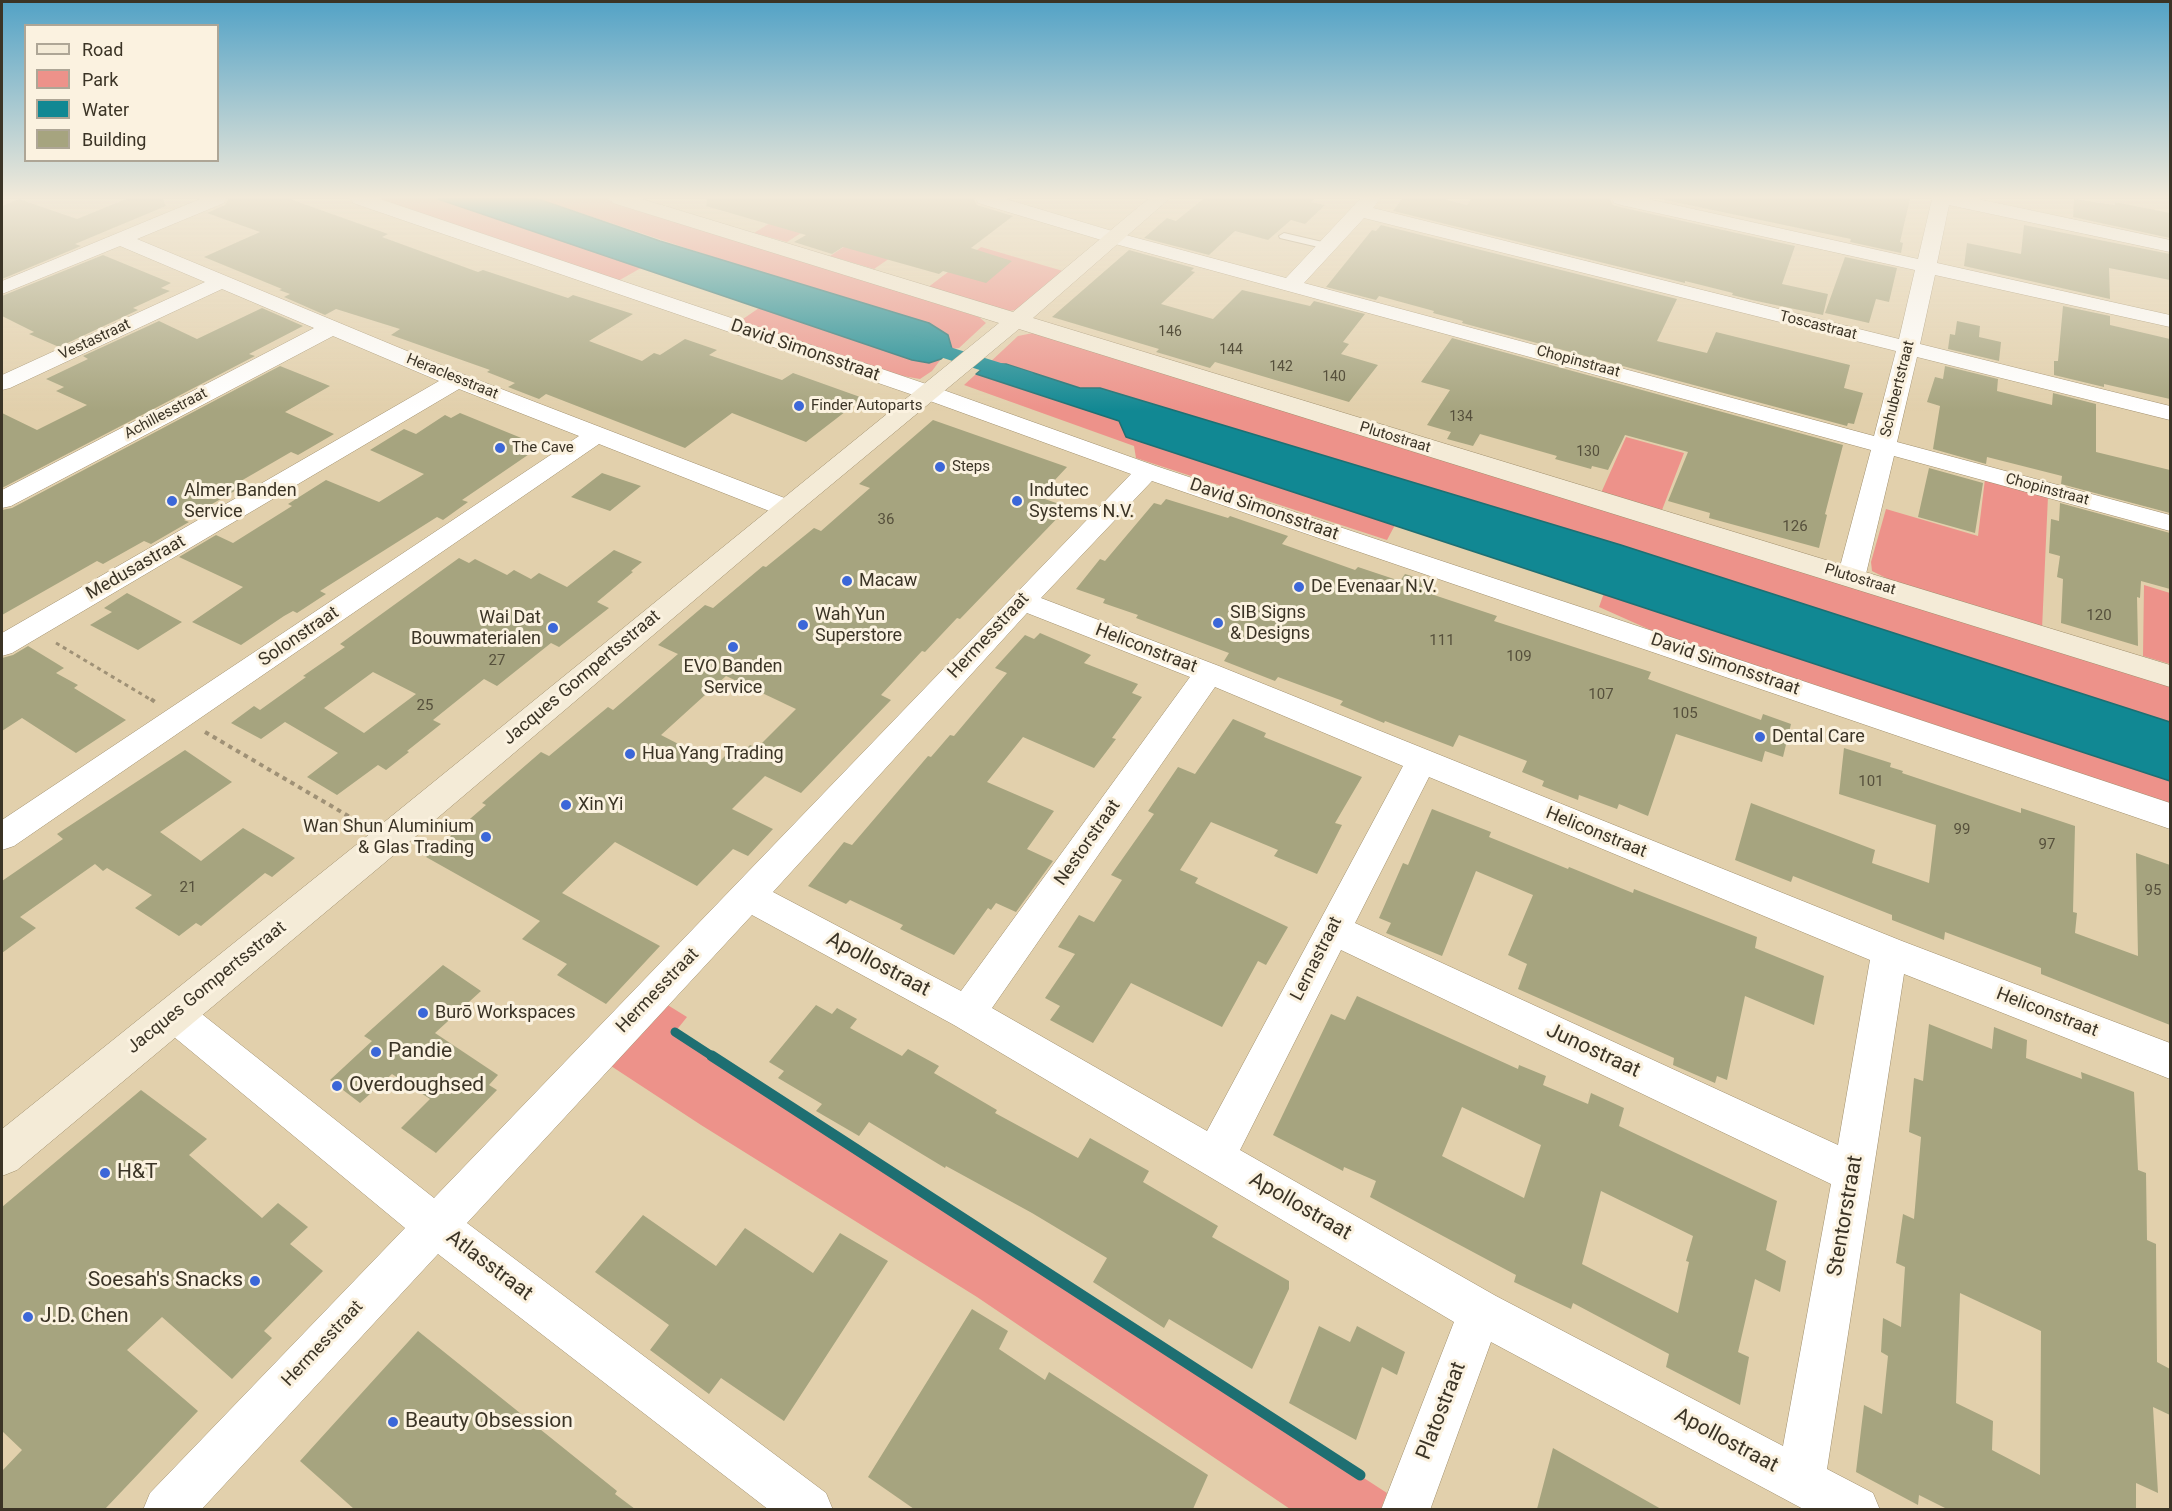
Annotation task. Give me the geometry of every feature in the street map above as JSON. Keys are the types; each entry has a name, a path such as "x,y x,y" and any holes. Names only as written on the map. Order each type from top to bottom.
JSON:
{"street":[{"path":"2,288 46,270"},
{"name":"Heraclesstraat","path":"192,270 457,380 786,508"},
{"name":"David Simonsstraat","path":"573,270 933,387 1147,471 2170,816"},
{"name":"Plutostraat","path":"835,270 1009,326 2170,676"},
{"name":"Jacques Gompertsstraat","path":"2,1155 388,840 786,508 1077,270"},
{"name":"Chopinstraat","path":"1236,270 2170,523"},
{"path":"1292,284 1306,270"},
{"name":"Toscastraat","path":"1609,270 1908,349 2170,413"},
{"name":"Schubertstraat","path":"1851,578 1908,349 1924,270"},
{"path":"1941,270 2170,321"},
{"name":"Vestastraat","path":"2,383 221,282"},
{"name":"Achillesstraat","path":"2,500 331,328"},
{"name":"Medusastraat","path":"2,646 457,380"},
{"name":"Solonstraat","path":"2,837 596,435"},
{"name":"Hermesstraat","path":"167,1509 1147,471"},
{"name":"Heliconstraat","path":"1022,601 1209,673 1888,952 2170,1061"},
{"name":"Nestorstraat","path":"967,1013 1209,673"},
{"name":"Lernastraat","path":"1214,1158 1421,762"},
{"name":"Apollostraat","path":"748,896 967,1013 1480,1312 1856,1509"},
{"name":"Junostraat","path":"1332,929 1854,1173"},
{"name":"Stentorstraat","path":"1802,1480 1854,1173 1888,952"},
{"name":"Atlasstraat","path":"175,1015 435,1226 809,1509"},
{"name":"Platostraat","path":"1404,1509 1480,1312"}],"path":[{"path":"32,629 388,840"}],"green space":[{"path":"584,270 638,270 618,281"},
{"path":"751,270 829,270 979,317 986,323 959,348 952,349 948,335"},
{"path":"951,270 1063,271 1020,309 1010,311 927,288"},
{"path":"759,308 912,360 929,363 941,359 932,371 920,379 880,372 740,321"},
{"path":"1033,333 2170,686 2170,722 1621,545 1100,388 1080,388 1006,364 988,364 1018,336"},
{"path":"976,374 1119,421 1126,437 1395,525 1387,540 1136,458 1134,446 964,385"},
{"path":"1626,437 1684,453 1662,510 1601,493"},
{"path":"1985,479 2048,496 2042,629 1894,582 1872,571 1871,562 1886,509 1978,536"},
{"path":"2144,585 2170,593 2170,664 2143,656"},
{"path":"1604,593 2170,781 2170,805 1682,644 1599,607"},
{"path":"666,1004 687,1017 675,1032 1387,1493 1381,1509 1290,1509 977,1297 701,1125 611,1066"}],"water":[{"path":"646,270 754,270 929,323 948,335 952,349 941,359 929,363 912,360"},
{"path":"988,364 1006,364 1080,388 1100,388 1621,545 2170,722 2170,781 1126,437 1119,421 976,374"}],"building":[{"path":"2,270 25,270 2,279"},
{"path":"67,270 138,270 171,283 161,288 170,291 133,308 138,310 59,347 29,334 34,332 2,316 2,296"},
{"path":"235,270 471,270 478,272 483,270 568,298 573,295 633,314 589,341 642,361 654,353 660,355 685,339 717,350 709,355 782,380 793,373 863,398 806,442 732,413 685,448 546,394 539,399 508,387 515,383 487,372 490,370 391,335 400,329 336,309 325,315 284,297 290,294 279,290 282,289"},
{"path":"923,270 1002,270 986,283 943,271 939,274"},
{"path":"1107,270 1192,270 1191,271 1195,272 1161,304 1213,319 1242,290 1310,306 1314,301 1365,314 1343,342 1349,344 1341,354 1378,365 1349,402 1215,362 1210,368 1156,352 1159,349 1052,317"},
{"path":"1340,270 1559,270 1677,299 1657,341 1707,353 1716,332 1850,365 1844,388 1863,393 1854,424 1848,423 1847,426 1462,323 1463,321 1433,313 1434,311 1379,296 1376,300 1326,287"},
{"path":"1630,270 1787,270 1782,284 1828,294 1823,315 1752,300 1685,281 1685,283"},
{"path":"1841,270 1897,270 1889,302 1876,299 1869,323 1825,313"},
{"path":"1980,270 2109,270 2110,299"},
{"path":"2117,270 2170,270 2170,280"},
{"path":"2063,306 2110,316 2110,325 2170,339 2170,399 2054,375 2054,361 2058,361"},
{"path":"262,308 303,326 249,354 255,356 2,488 2,413 37,430 87,405 56,391 64,387 46,379 88,359 83,356 159,321 197,339"},
{"path":"1957,321 1980,326 1979,337 2001,342 1999,361 1948,349 1950,334 1955,335"},
{"path":"1452,338 1843,445 1825,514 1827,515 1819,548 1709,518 1710,513 1668,501 1688,452 1625,435 1608,470 1592,466 1591,469 1555,459 1557,456 1480,434 1473,446 1447,439 1451,432 1427,425 1450,390 1421,382"},
{"path":"280,366 330,386 285,412 334,434 298,455 291,452 234,485 240,488 184,520 189,522 151,544 144,541 103,564 97,561 2,615 2,510 12,508"},
{"path":"1945,366 1998,379 1997,391 2052,405 2053,393 2096,404 2096,452 2170,470 2170,513 2061,484 2062,476 1987,457 1986,464 1933,449 1940,406 1927,402 1935,377 1943,379"},
{"path":"460,413 541,446 462,500 468,502 443,520 437,517 320,591 326,594 297,613 293,611 284,616 241,645 192,622 243,587 179,557 216,535 233,543 292,506 288,504 326,480 379,502 424,474 370,450 404,429 416,434 445,415 451,418"},
{"path":"933,420 1067,467 1039,497 1068,507 960,619 957,618 925,652 922,651 881,695 891,700 801,793 765,776 732,809 773,829 748,856 733,849 697,886 615,842 562,893 660,946 606,1004 557,975 567,964 522,939 540,921 426,857 486,805 482,803 541,752 549,756 608,707 613,710 678,654 658,645 705,605 713,608 763,566 766,567 814,528 821,531 870,488 859,484","holes":["726,676 796,709 757,748 750,745 740,755 731,750 717,764 661,735"]},
{"path":"1929,468 1983,483 1975,533 1918,517"},
{"path":"602,473 641,486 610,511 571,497"},
{"path":"1166,499 1228,518 1230,516 1288,536 1282,544 1355,570 1358,567 1400,581 1405,574 1428,581 1422,591 1497,616 1494,621 1651,672 1648,679 1761,720 1763,714 1791,724 1783,757 1765,751 1762,762 1676,734 1648,816 1619,804 1617,809 1579,795 1578,800 1542,786 1544,781 1522,772 1527,761 1459,735 1453,747 1385,721 1384,723 1340,705 1343,701 1278,677 1275,681 1224,661 1229,653 1136,618 1138,615 1103,603 1105,599 1076,589 1100,559 1105,561 1154,503 1161,505"},
{"path":"2060,503 2170,533 2170,589 2141,581 2140,598 2137,597 2138,646 2061,623 2063,579 2057,577 2060,556 2049,553 2051,519 2059,521"},
{"path":"614,550 642,562 597,602 609,608 559,647 551,643 497,686 484,679 433,720 441,724 407,751 409,752 386,770 378,765 337,795 307,777 338,753 285,722 261,739 231,723 254,706 260,710 306,677 303,676 345,647 340,644 459,558 469,563 475,559 507,575 514,570 531,579 539,573 567,587","holes":["373,672 416,694 364,733 324,708"]},
{"path":"127,593 182,622 138,650 90,625 112,612 104,608"},
{"path":"1040,633 1091,655 1084,663 1138,684 1132,693 1142,697 1112,738 1116,739 1094,768 1023,737 987,782 1054,811 1027,849 1053,861 1016,912 996,903 991,910 988,908 954,955 900,929 903,925 850,900 846,904 808,886 844,842 852,845 928,756 931,757 950,735 954,736 1007,673 995,668 1025,635 1034,639"},
{"path":"28,646 64,668 56,673 78,685 74,688 126,720 76,753 22,718 2,731 2,658 13,655"},
{"path":"1233,719 1266,733 1264,737 1362,777 1335,823 1342,825 1317,874 1274,856 1278,850 1211,822 1180,870 1198,878 1195,883 1288,927 1266,965 1258,961 1222,1027 1131,983 1093,1043 1050,1020 1060,1006 1045,998 1075,954 1058,947 1079,915 1094,922 1122,880 1111,875 1154,814 1148,811 1178,767 1195,774"},
{"path":"1844,748 1891,763 1890,767 1903,771 1902,773 2021,813 2021,808 2075,826 2073,912 2077,913 2075,933 2138,956 2136,853 2170,865 2170,1025 2041,974 2041,968 1945,932 1944,940 1892,920 1892,915 1793,876 1791,882 1735,860 1751,803 1875,850 1872,863 1929,883 1936,825 1839,794"},
{"path":"185,750 232,782 160,832 201,861 243,828 295,858 272,877 265,873 201,926 196,923 179,936 135,908 152,895 107,868 103,871 95,864 20,917 36,928 2,953 2,881 63,839 57,834"},
{"path":"1432,809 1491,832 1489,837 1568,869 1569,867 1633,893 1634,889 1757,937 1755,948 1824,976 1814,1025 1745,996 1727,1080 1717,1076 1715,1083 1673,1065 1674,1058 1518,989 1527,964 1508,955 1533,895 1476,871 1442,956 1386,933 1391,923 1379,918 1403,863 1408,865"},
{"path":"443,965 481,991 435,1033 498,1075 489,1085 497,1090 436,1153 401,1128 430,1099 392,1074 360,1103 330,1080 372,1041 364,1036"},
{"path":"1357,996 1518,1069 1519,1065 1546,1076 1543,1085 1588,1104 1591,1093 1624,1108 1619,1126 1777,1201 1766,1250 1786,1261 1780,1292 1755,1279 1738,1352 1749,1357 1740,1405 1666,1367 1669,1354 1573,1303 1571,1309 1514,1282 1516,1275 1370,1197 1376,1181 1344,1167 1343,1171 1273,1135 1331,1014 1345,1020","holes":["1462,1107 1541,1145 1524,1198 1442,1156","1601,1191 1693,1236 1686,1261 1689,1262 1678,1313 1582,1264"]},
{"path":"816,1005 832,1014 837,1008 857,1019 850,1028 902,1056 908,1049 939,1066 934,1073 997,1110 995,1113 1078,1158 1090,1138 1149,1171 1143,1182 1218,1226 1212,1237 1289,1281 1289,1289 1252,1369 1169,1319 1164,1328 1093,1282 1107,1258 1032,1213 946,1166 945,1168 869,1122 859,1136 816,1111 822,1104 778,1078 784,1071 769,1062"},
{"path":"1929,1024 1992,1049 1994,1027 2027,1040 2026,1058 2082,1079 2081,1072 2134,1092 2138,1170 2146,1173 2147,1240 2156,1244 2157,1362 2170,1369 2170,1415 2153,1407 2158,1493 2136,1483 2136,1509 1947,1509 1919,1495 1918,1505 1856,1472 1864,1405 1882,1414 1888,1356 1881,1352 1883,1318 1901,1327 1905,1267 1896,1263 1903,1214 1914,1219 1921,1137 1909,1132 1914,1078 1923,1081","holes":["1960,1293 2041,1331 2040,1475 1992,1450 1993,1421 1956,1403"]},
{"path":"141,1090 207,1139 189,1155 262,1218 278,1203 308,1227 290,1244 323,1271 264,1331 272,1338 232,1379 162,1317 127,1350 198,1411 105,1509 2,1509 2,1471 22,1450 2,1431 2,1207"},
{"path":"643,1215 716,1266 745,1228 813,1273 840,1233 888,1261 784,1421 721,1378 709,1394 650,1350 669,1325 595,1272"},
{"path":"972,1309 1008,1331 999,1349 1045,1380 1049,1372 1208,1475 1193,1509 914,1509 868,1477"},
{"path":"1319,1326 1350,1342 1357,1326 1405,1352 1397,1375 1382,1367 1356,1440 1289,1403"},
{"path":"418,1331 617,1491 615,1494 635,1509 354,1509 300,1461"},
{"path":"1553,1448 1661,1509 1537,1509"}],"waterway":[{"path":"908,340 1025,378"},
{"path":"675,1032 715,1058"},
{"path":"712,1056 1360,1475"}],"place":[{"name":"Finder Autoparts","path":"799,406"},
{"name":"The Cave","path":"500,448"},
{"name":"Steps","path":"940,467"},
{"name":"Almer Banden Service","path":"172,501"},
{"name":"Indutec Systems N.V.","path":"1017,501"},
{"name":"Macaw","path":"847,581"},
{"name":"De Evenaar N.V.","path":"1299,587"},
{"name":"SIB Signs & Designs","path":"1218,623"},
{"name":"Wah Yun Superstore","path":"803,625"},
{"name":"Wai Dat Bouwmaterialen","path":"553,628"},
{"name":"EVO Banden Service","path":"733,647"},
{"name":"Dental Care","path":"1760,737"},
{"name":"Hua Yang Trading","path":"630,754"},
{"name":"Xin Yi","path":"566,805"},
{"name":"Wan Shun Aluminium & Glas Trading","path":"486,837"},
{"name":"Burō Workspaces","path":"423,1013"},
{"name":"Pandie","path":"376,1052"},
{"name":"Overdoughsed","path":"337,1086"},
{"name":"H&T","path":"105,1173"},
{"name":"Soesah's Snacks","path":"255,1281"},
{"name":"J.D. Chen","path":"28,1317"},
{"name":"Beauty Obsession","path":"393,1422"}]}
